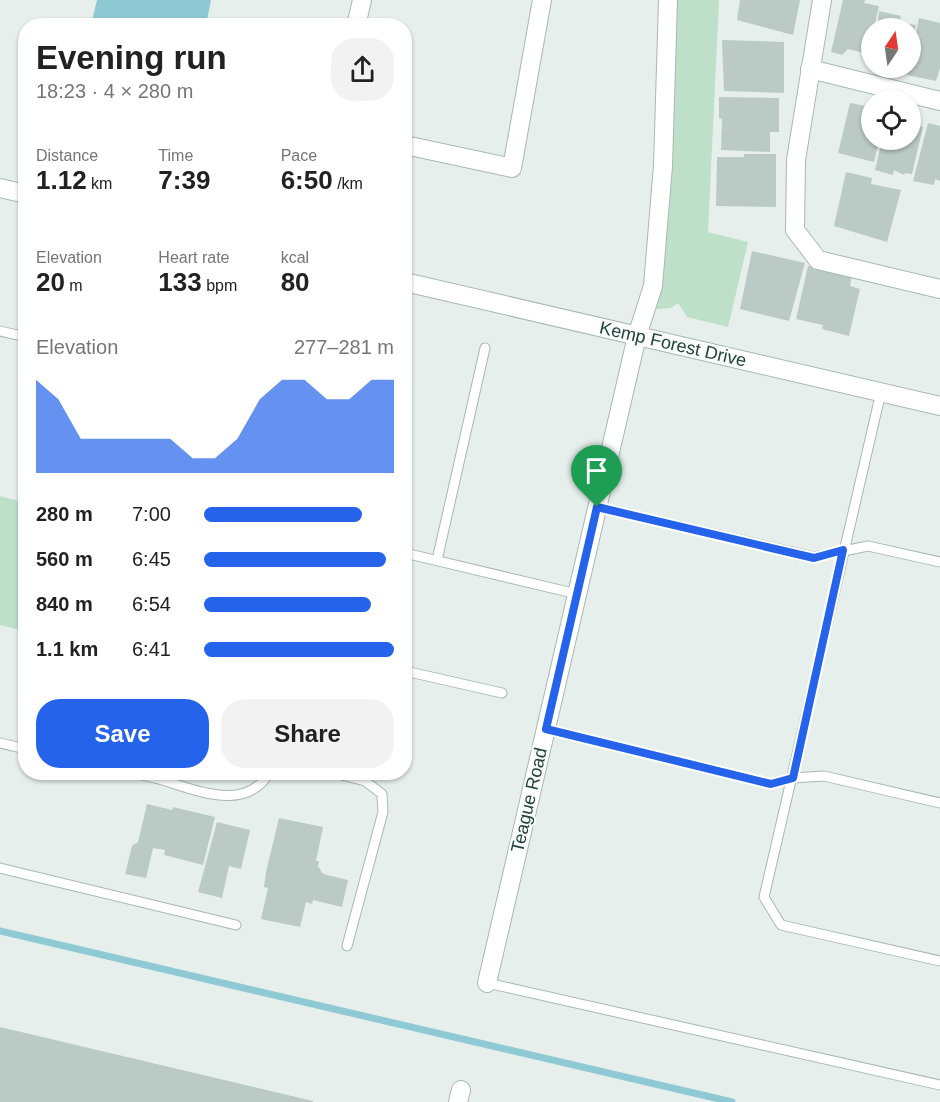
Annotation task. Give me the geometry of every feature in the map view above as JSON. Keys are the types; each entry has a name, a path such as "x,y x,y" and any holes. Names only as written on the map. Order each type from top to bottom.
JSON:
{"street":[{"path":"358,18 362,0"},
{"path":"412,147 512,168 542,0"},
{"name":"Teague Road","path":"487,983 637,336 653,286 663,166 668,0"},
{"path":"822,0 796,160 795,230 818,261 940,289"},
{"path":"810,69 940,101"},
{"path":"0,188 18,192"},
{"name":"Kemp Forest Drive","path":"412,284 940,406"}],"lane":[{"path":"0,331 18,335"},
{"path":"437,560 485,348"},
{"path":"880,392 764,897 781,925 940,961"},
{"path":"597,507 814,558 868,546 940,562"},
{"path":"412,555 577,594"},
{"path":"412,673 502,693"},
{"path":"546,729 771,784 793,778 824,776 940,803"},
{"path":"0,743 18,747"},
{"path":"172,780 230,798 253,791 263,780"},
{"path":"347,946 383,812 382,794 361,780"},
{"path":"0,868 236,925"},
{"path":"487,983 940,1085"}],"green space":[{"path":"668,0 719,0 708,232 748,242 728,327 687,317 678,303 671,308 645,310"},
{"path":"0,496 18,501 18,629 0,625"}],"water":[{"path":"97,0 211,0 207,18 93,18"}],"building":[{"path":"740,0 800,0 793,35 737,20"},
{"path":"843,0 865,0 864,3 879,6 876,18 861,18 861,52 848,49 842,55 831,52"},
{"path":"879,11 901,16 900,18 878,18"},
{"path":"921,18 940,23 940,68 936,81 921,78"},
{"path":"722,40 784,42 784,93 724,91"},
{"path":"719,97 779,98 779,132 770,132 770,152 721,150 722,119 719,118"},
{"path":"850,103 861,105 861,150 877,150 874,162 838,153"},
{"path":"928,123 940,126 940,181 935,179 934,185 913,181"},
{"path":"880,150 918,150 912,174 905,173 904,175 894,170 893,175 875,170"},
{"path":"744,154 776,154 776,207 716,206 717,157 744,157"},
{"path":"846,172 872,178 871,184 901,190 887,242 834,226"},
{"path":"752,251 805,263 789,321 740,309"},
{"path":"808,266 852,275 850,286 860,289 849,336 822,329 823,325 796,319"},
{"path":"147,804 172,810 173,807 215,817 203,865 164,855 165,850 153,848 146,878 125,874 132,846 138,842"},
{"path":"279,818 323,827 316,861 319,861 318,866 323,874 348,880 342,907 313,900 312,904 306,902 300,927 261,919 268,888 264,887 266,872"},
{"path":"217,822 250,830 241,869 229,866 222,898 198,892"},
{"path":"0,1027 313,1101 313,1102 0,1102"}],"waterway":[{"path":"0,931 732,1102"}],"route":[{"path":"597,507 814,558 843,550 793,778 771,784 546,729 597,507"}]}
